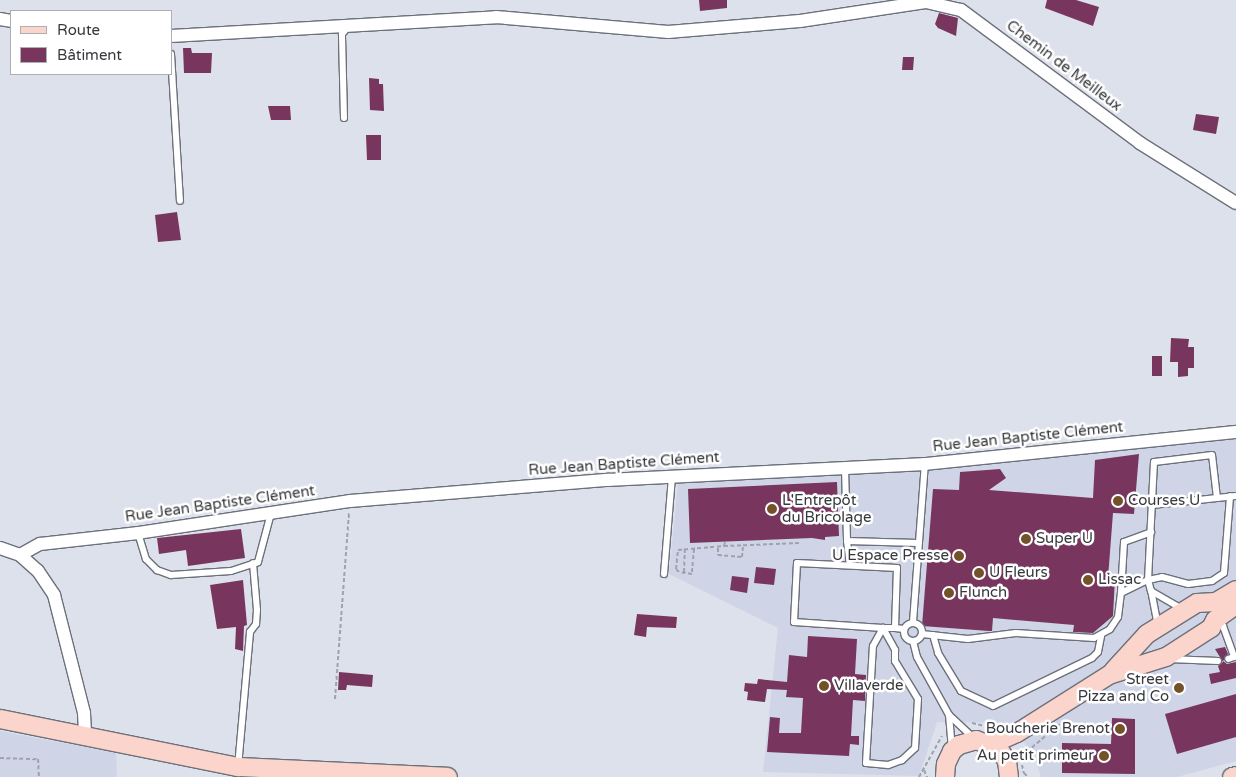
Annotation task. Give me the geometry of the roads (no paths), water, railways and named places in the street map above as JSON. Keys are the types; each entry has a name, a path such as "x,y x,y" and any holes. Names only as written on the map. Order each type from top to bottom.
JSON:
{"main road":[{"path":"937,774 952,751 959,745 984,742 1050,712 1109,675 1142,641 1158,628 1197,603 1207,604 1236,590"},
{"path":"1207,604 1215,612 1215,620"},
{"path":"1109,675 1160,659 1208,630 1215,620 1236,605"},
{"path":"1142,641 1143,653 1160,659"},
{"path":"0,708 126,743"},
{"path":"984,742 1014,770 1050,712"},
{"path":"0,719 238,767 448,777"},
{"path":"1232,777 1236,776"}],"street":[{"name":"Chemin de Meilleux","path":"172,36 496,17 668,32 800,21 926,2 961,10 1140,143 1236,203"},
{"name":"Rue Jean Baptiste Clément","path":"20,555 40,544 138,533 350,501 672,477 925,464 1236,432"},
{"path":"0,548 20,555 38,571 54,595 84,713 84,730"}],"lane":[{"path":"344,118 342,34 351,24"},
{"path":"172,70 180,201"},
{"path":"1158,628 1148,580 1154,462 1212,455 1217,498"},
{"path":"895,628 897,568 797,563 794,622 904,629 913,622 925,464"},
{"path":"845,467 847,540 850,566"},
{"path":"664,574 672,477"},
{"path":"1121,593 1148,580 1162,576 1188,584 1212,581 1224,573 1233,496 1152,505"},
{"path":"138,533 146,559 157,570 170,575 231,571 258,562 271,513"},
{"path":"933,635 938,653 961,691 993,706 1092,658 1098,652 1101,636 1118,617 1124,542 1151,532"},
{"path":"847,540 918,543"},
{"path":"238,767 250,632 256,624 257,610 253,563"},
{"path":"1150,591 1186,610"},
{"path":"1215,620 1222,626 1234,656 1228,659"},
{"path":"913,622 920,626 922,634"},
{"path":"883,628 895,650 895,661 918,699 915,748 902,760 888,765 866,763 873,646 883,628"},
{"path":"904,629 905,637 913,641 917,657 949,714 984,742"},
{"path":"913,641 922,634 968,639 1016,633 1101,636"},
{"path":"1160,659 1218,661"},
{"path":"949,714 952,751"}],"place":[{"name":"Courses U","path":"1118,501"},
{"name":"L'Entrepôt du Bricolage","path":"772,509"},
{"name":"Super U","path":"1026,539"},
{"name":"U Espace Presse","path":"959,556"},
{"name":"U Fleurs","path":"979,573"},
{"name":"Lissac","path":"1088,580"},
{"name":"Flunch","path":"949,593"},
{"name":"Villaverde","path":"824,686"},
{"name":"Street Pizza and Co","path":"1179,688"},
{"name":"Boucherie Brenot","path":"1120,729"},
{"name":"Au petit primeur","path":"1104,756"}]}
